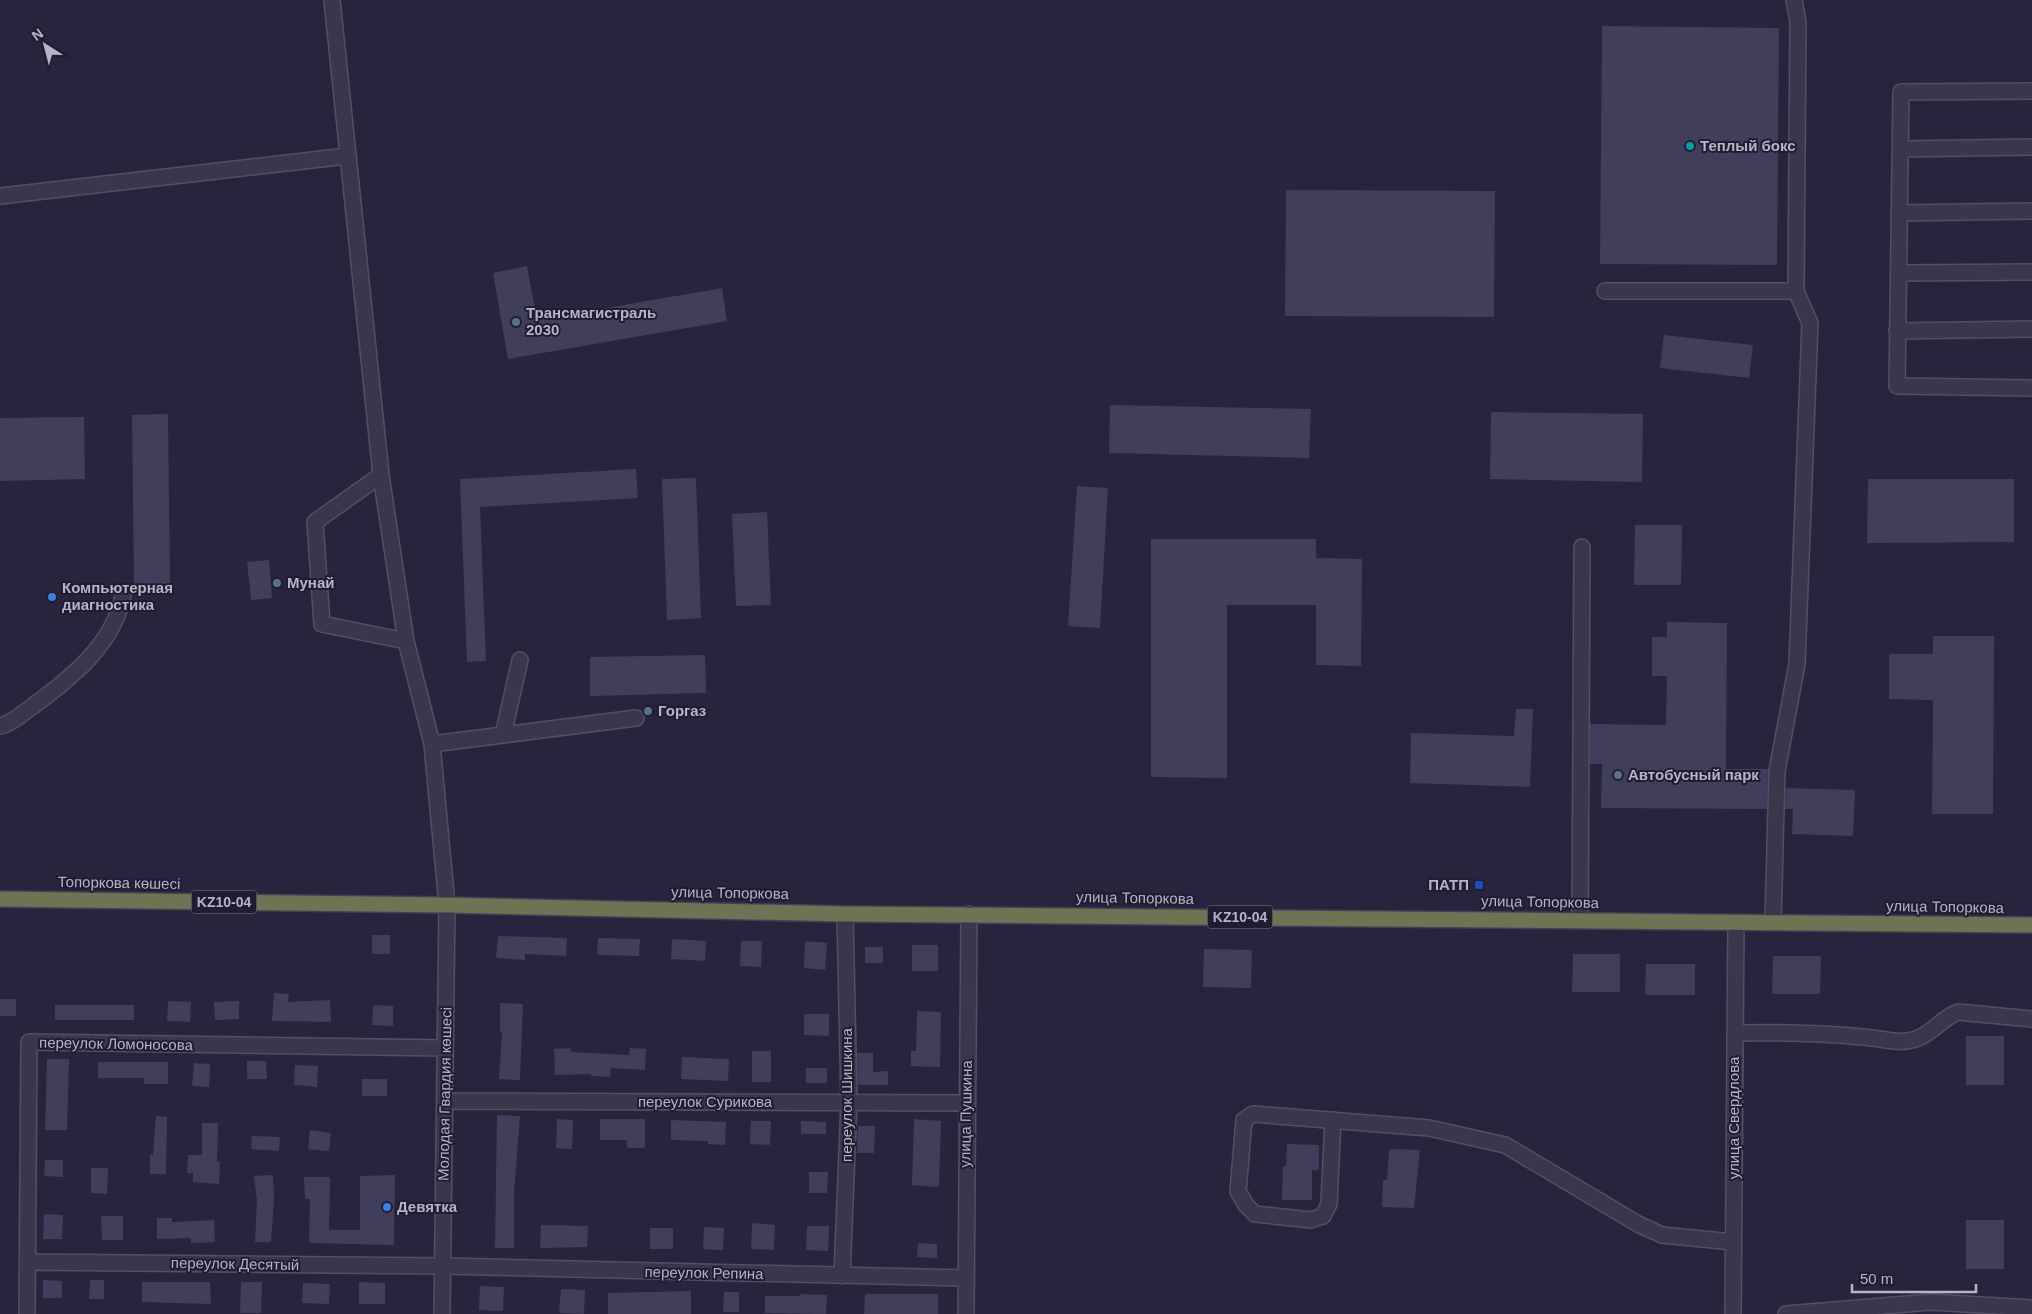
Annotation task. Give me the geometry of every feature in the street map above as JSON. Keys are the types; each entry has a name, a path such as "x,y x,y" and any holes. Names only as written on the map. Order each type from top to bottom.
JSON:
{"highway":[{"name":"Топоркова көшесі","path":"0,899 447,905"},
{"name":"улица Топоркова","path":"447,905 845,914 2032,926"}],"street":[{"name":"Молодая Гвардия көшесі","path":"332,0 381,475 406,641 432,744 447,905 442,1314"},
{"path":"1773,922 1777,771 1797,664 1810,323 1796,291 1798,22 1794,0"},
{"path":"2032,91 1901,92 1897,331 1898,386 2032,388"},
{"path":"1901,149 2032,148"},
{"path":"0,196 347,156"},
{"path":"1899,213 2032,211"},
{"path":"1899,273 2032,272"},
{"path":"1605,291 1796,291"},
{"path":"1897,331 2032,329"},
{"path":"381,475 315,522 322,624 406,641"},
{"path":"1580,920 1582,547"},
{"path":"0,726 17,717 77,671 102,644 115,623 123,596"},
{"path":"503,735 520,660"},
{"path":"432,744 636,718"},
{"name":"переулок Шишкина","path":"842,1276 849,1102 845,914"},
{"name":"улица Пушкина","path":"966,1314 966,1103 969,914"},
{"name":"улица Свердлова","path":"1734,1314 1736,922"},
{"path":"1735,1033 1805,1033 1864,1037 1895,1042 1915,1039 1931,1031 1949,1015 1958,1012 2032,1018"},
{"name":"переулок Ломоносова","path":"27,1314 29,1042 446,1048"},
{"name":"переулок Сурикова","path":"445,1101 966,1103"},
{"path":"1333,1120 1329,1204 1323,1216 1311,1220 1255,1214 1246,1205 1238,1191 1244,1120 1253,1114 1333,1120 1429,1128 1505,1145 1638,1224 1662,1235 1733,1242"},
{"name":"переулок Десятый","path":"28,1262 442,1266"},
{"name":"переулок Репина","path":"442,1266 965,1278"},
{"path":"1786,1314 1931,1302 2032,1308"}],"building":[{"name":"Теплый бокс","path":"1602,26 1779,28 1777,265 1600,264"},
{"path":"1286,190 1495,191 1494,317 1285,316"},
{"path":"527,266 537,320 722,288 727,321 508,359 493,273"},
{"path":"1664,335 1753,345 1749,378 1660,368"},
{"path":"1110,405 1311,409 1309,458 1109,453"},
{"path":"1491,412 1643,414 1642,482 1490,479"},
{"path":"168,414 170,584 134,584 132,415"},
{"path":"84,417 85,479 0,481 0,418"},
{"path":"636,469 638,498 480,507 486,661 467,662 460,479"},
{"path":"696,478 701,618 667,620 662,479"},
{"path":"1868,479 2014,479 2014,542 1867,543"},
{"path":"1077,486 1108,488 1100,628 1068,626"},
{"path":"767,512 771,605 736,606 732,514"},
{"path":"1635,525 1682,525 1681,585 1634,585"},
{"path":"1151,539 1316,539 1316,558 1362,559 1361,666 1316,665 1316,605 1227,605 1227,778 1151,777"},
{"path":"269,560 272,598 251,600 247,562"},
{"path":"1667,622 1727,623 1726,769 1768,769 1767,809 1601,808 1602,764 1590,764 1590,724 1666,725 1667,676 1652,676 1652,637 1667,637"},
{"path":"1933,636 1994,636 1993,814 1932,814 1933,700 1889,699 1889,654 1933,654"},
{"path":"705,655 706,693 590,696 590,657"},
{"path":"1516,709 1533,709 1530,787 1410,783 1411,733 1514,736"},
{"path":"1786,788 1855,790 1853,836 1792,834 1793,809 1785,809"},
{"path":"372,935 390,935 390,954 372,954"},
{"path":"498,936 567,938 566,956 525,954 525,960 496,958"},
{"path":"598,938 640,939 639,956 597,955"},
{"path":"672,939 706,941 705,961 671,959"},
{"path":"741,941 762,941 761,967 740,966"},
{"path":"805,941 827,943 825,970 804,968"},
{"path":"912,945 938,945 938,971 912,971"},
{"path":"865,947 883,947 883,963 865,963"},
{"path":"1204,949 1252,950 1251,988 1203,987"},
{"path":"1573,954 1620,954 1620,992 1572,992"},
{"path":"1773,956 1821,956 1820,994 1772,994"},
{"path":"1646,964 1695,964 1695,995 1645,995"},
{"path":"274,993 289,994 288,1002 330,1000 331,1022 272,1021"},
{"path":"0,999 16,999 16,1016 0,1016"},
{"path":"168,1001 191,1002 190,1022 167,1021"},
{"path":"239,1001 239,1019 215,1020 214,1002"},
{"path":"500,1003 523,1004 520,1080 499,1079 502,1032 500,1032"},
{"path":"55,1005 134,1005 134,1020 55,1020"},
{"path":"373,1005 393,1006 393,1026 372,1025"},
{"path":"917,1011 941,1012 940,1067 911,1066 911,1051 916,1051"},
{"path":"804,1014 829,1014 829,1036 804,1035"},
{"path":"1966,1036 2004,1036 2004,1085 1966,1085"},
{"path":"571,1048 571,1052 629,1055 630,1048 646,1049 645,1070 611,1068 610,1077 591,1076 591,1074 555,1075 554,1049"},
{"path":"752,1051 771,1051 771,1082 752,1082"},
{"path":"857,1053 873,1053 873,1072 888,1071 888,1085 858,1085"},
{"path":"682,1057 729,1059 728,1081 681,1079"},
{"path":"47,1059 69,1059 67,1130 45,1130"},
{"path":"247,1061 266,1061 267,1079 247,1079"},
{"path":"98,1062 168,1062 168,1084 144,1084 144,1078 98,1078"},
{"path":"194,1063 210,1064 209,1087 192,1086"},
{"path":"295,1065 318,1066 317,1087 294,1085"},
{"path":"806,1068 827,1068 827,1083 806,1083"},
{"path":"362,1079 387,1079 387,1096 362,1096"},
{"path":"497,1115 520,1116 514,1193 514,1248 495,1248"},
{"path":"156,1116 167,1117 166,1174 150,1174 150,1155 153,1155"},
{"path":"557,1119 573,1120 572,1149 556,1148"},
{"path":"600,1119 645,1119 645,1148 627,1148 627,1140 600,1140"},
{"path":"914,1119 941,1121 939,1187 912,1185"},
{"path":"671,1120 726,1122 725,1145 708,1144 708,1141 671,1140"},
{"path":"751,1121 771,1121 770,1145 750,1144"},
{"path":"801,1121 826,1122 826,1134 801,1134"},
{"path":"202,1123 218,1123 217,1161 220,1162 219,1184 193,1182 193,1173 187,1173 188,1155 202,1155"},
{"path":"858,1126 875,1126 874,1153 857,1153"},
{"path":"310,1130 331,1133 329,1151 308,1149"},
{"path":"252,1136 280,1137 279,1151 251,1149"},
{"path":"1287,1144 1319,1145 1319,1170 1312,1170 1312,1200 1282,1200 1283,1166 1286,1166"},
{"path":"1389,1149 1420,1150 1414,1208 1382,1207 1383,1180 1387,1180"},
{"path":"45,1160 63,1160 63,1177 44,1176"},
{"path":"91,1168 108,1168 107,1194 91,1193"},
{"path":"809,1172 828,1172 827,1193 809,1193"},
{"path":"273,1175 274,1200 271,1242 255,1242 257,1201 254,1176"},
{"path":"395,1175 394,1245 309,1243 310,1199 305,1199 304,1177 330,1177 329,1230 360,1230 360,1176"},
{"path":"44,1214 63,1215 62,1239 43,1239"},
{"path":"101,1216 123,1216 123,1240 102,1240"},
{"path":"157,1218 172,1218 172,1222 214,1220 215,1242 191,1243 191,1238 157,1239"},
{"path":"1966,1220 2004,1220 2004,1269 1966,1269"},
{"path":"752,1223 775,1225 774,1250 751,1249"},
{"path":"541,1225 588,1226 587,1247 540,1248"},
{"path":"807,1226 829,1226 828,1251 806,1250"},
{"path":"704,1227 724,1228 723,1250 703,1249"},
{"path":"650,1228 673,1228 673,1249 650,1249"},
{"path":"918,1243 937,1244 937,1258 917,1257"},
{"path":"43,1280 62,1281 62,1298 43,1298"},
{"path":"90,1280 104,1280 104,1299 89,1299"},
{"path":"142,1282 210,1282 211,1304 142,1302"},
{"path":"241,1282 262,1282 261,1313 240,1313"},
{"path":"359,1282 385,1283 385,1304 359,1304"},
{"path":"303,1283 330,1284 329,1304 302,1303"},
{"path":"480,1286 504,1287 503,1311 479,1310"},
{"path":"561,1289 585,1290 584,1314 559,1313"},
{"path":"691,1291 691,1314 608,1314 608,1293"},
{"path":"724,1292 739,1292 739,1312 723,1312"},
{"path":"800,1294 827,1295 826,1314 765,1313 765,1296 800,1296"},
{"path":"865,1294 938,1294 938,1314 864,1314"}],"place":[{"name":"Теплый бокс","path":"1690,146"},
{"name":"Трансмагистраль 2030","path":"516,322"},
{"name":"Мунай","path":"277,583"},
{"name":"Компьютерная диагностика","path":"52,597"},
{"name":"Горгаз","path":"648,711"},
{"name":"Автобусный парк","path":"1618,775"},
{"name":"ПАТП","path":"1479,885"},
{"name":"Девятка","path":"387,1207"}]}
